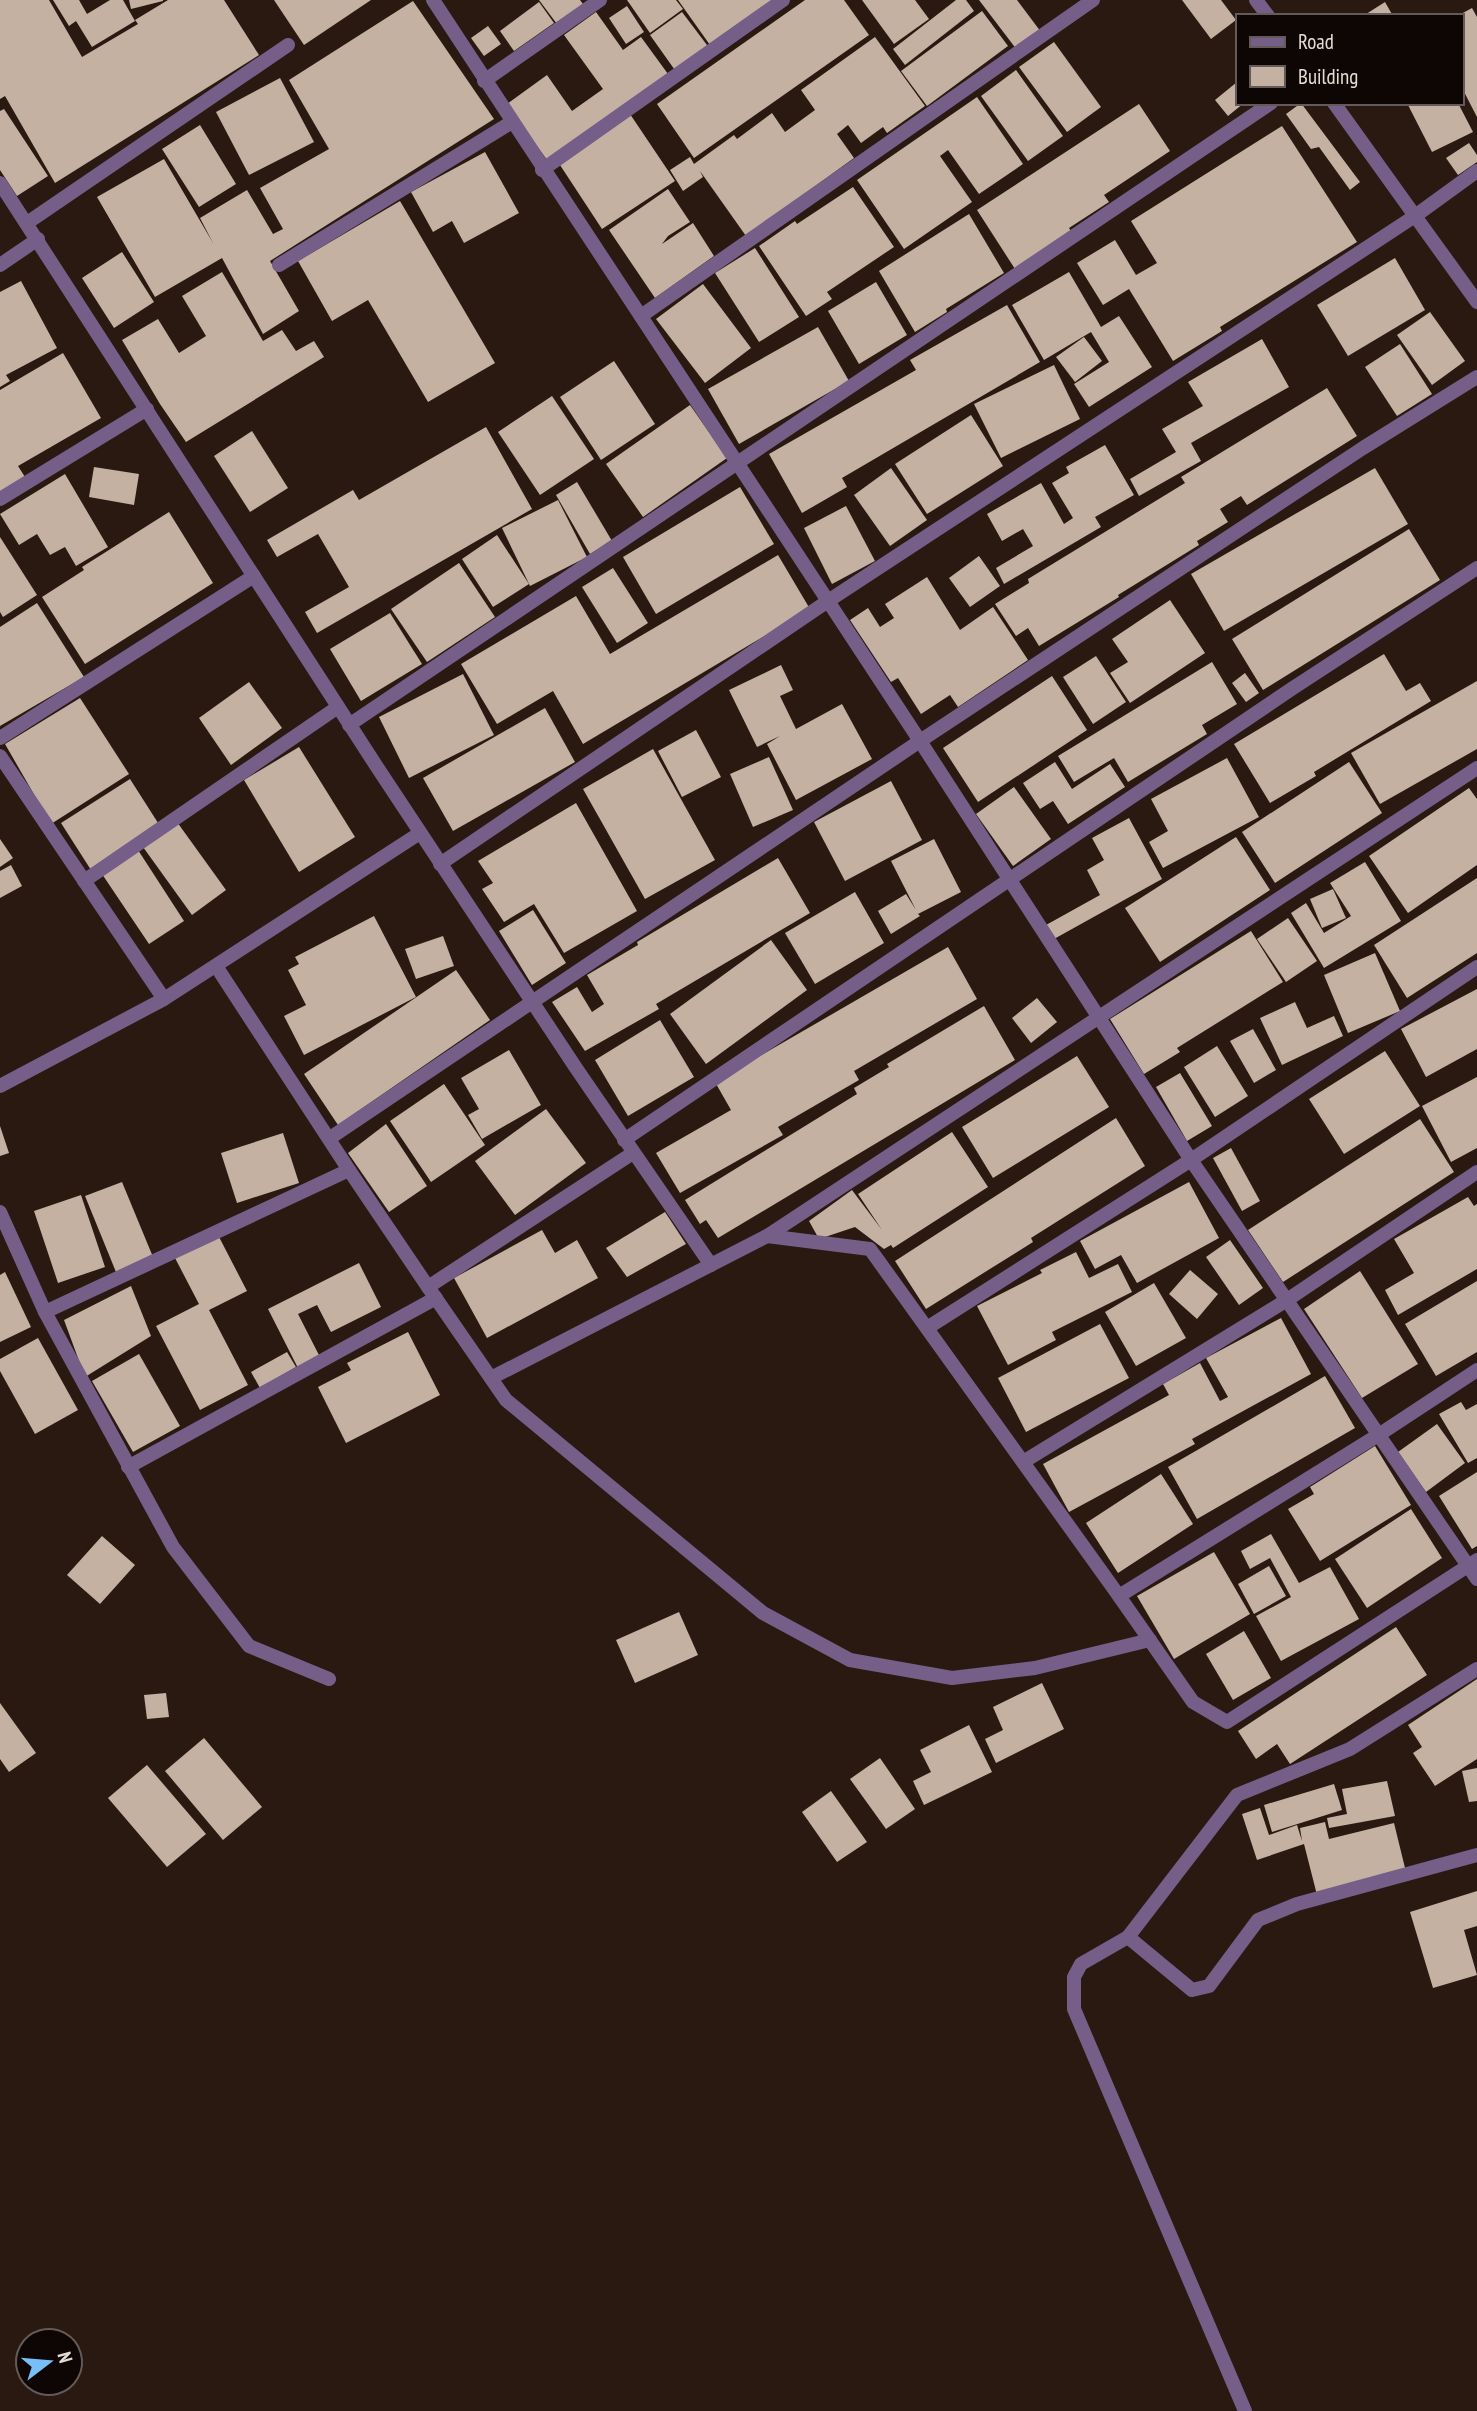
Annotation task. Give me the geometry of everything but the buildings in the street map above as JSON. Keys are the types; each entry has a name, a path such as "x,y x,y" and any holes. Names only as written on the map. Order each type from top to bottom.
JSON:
{"street":[{"path":"433,0 542,170 641,316 1100,1016 1191,1160 1380,1434 1473,1563 1477,1579"},
{"path":"484,81 600,0"},
{"path":"542,170 783,0"},
{"path":"641,316 1093,0"},
{"path":"27,223 288,45"},
{"path":"349,725 1268,105"},
{"path":"1335,105 1477,302"},
{"path":"279,265 512,122"},
{"path":"440,864 828,601 1415,216 1477,171"},
{"path":"0,183 440,864 710,1265"},
{"path":"0,265 38,239"},
{"path":"330,1138 920,741 1363,448 1477,377"},
{"path":"0,499 147,409"},
{"path":"624,1140 1293,688 1477,568"},
{"path":"0,738 254,576"},
{"path":"85,881 338,708"},
{"path":"0,756 164,999"},
{"path":"491,1378 767,1236 1477,768"},
{"path":"0,1086 164,999 420,833"},
{"path":"216,966 349,1170 506,1400 763,1613 850,1660 952,1678 1035,1668 1150,1640"},
{"path":"927,1328 1191,1160 1477,968"},
{"path":"128,1467 432,1292 633,1153"},
{"path":"45,1312 349,1170"},
{"path":"1023,1462 1287,1300 1477,1172"},
{"path":"0,1212 7,1246 173,1547 249,1646 329,1679"},
{"path":"767,1236 870,1249 1193,1702 1227,1722 1473,1563"},
{"path":"1119,1596 1380,1434 1477,1370"},
{"path":"1245,2411 1074,2009 1074,1977 1081,1964 1128,1937 1237,1795 1350,1749 1477,1669"},
{"path":"1128,1937 1192,1990 1209,1986 1258,1920 1297,1904 1477,1854"}]}
